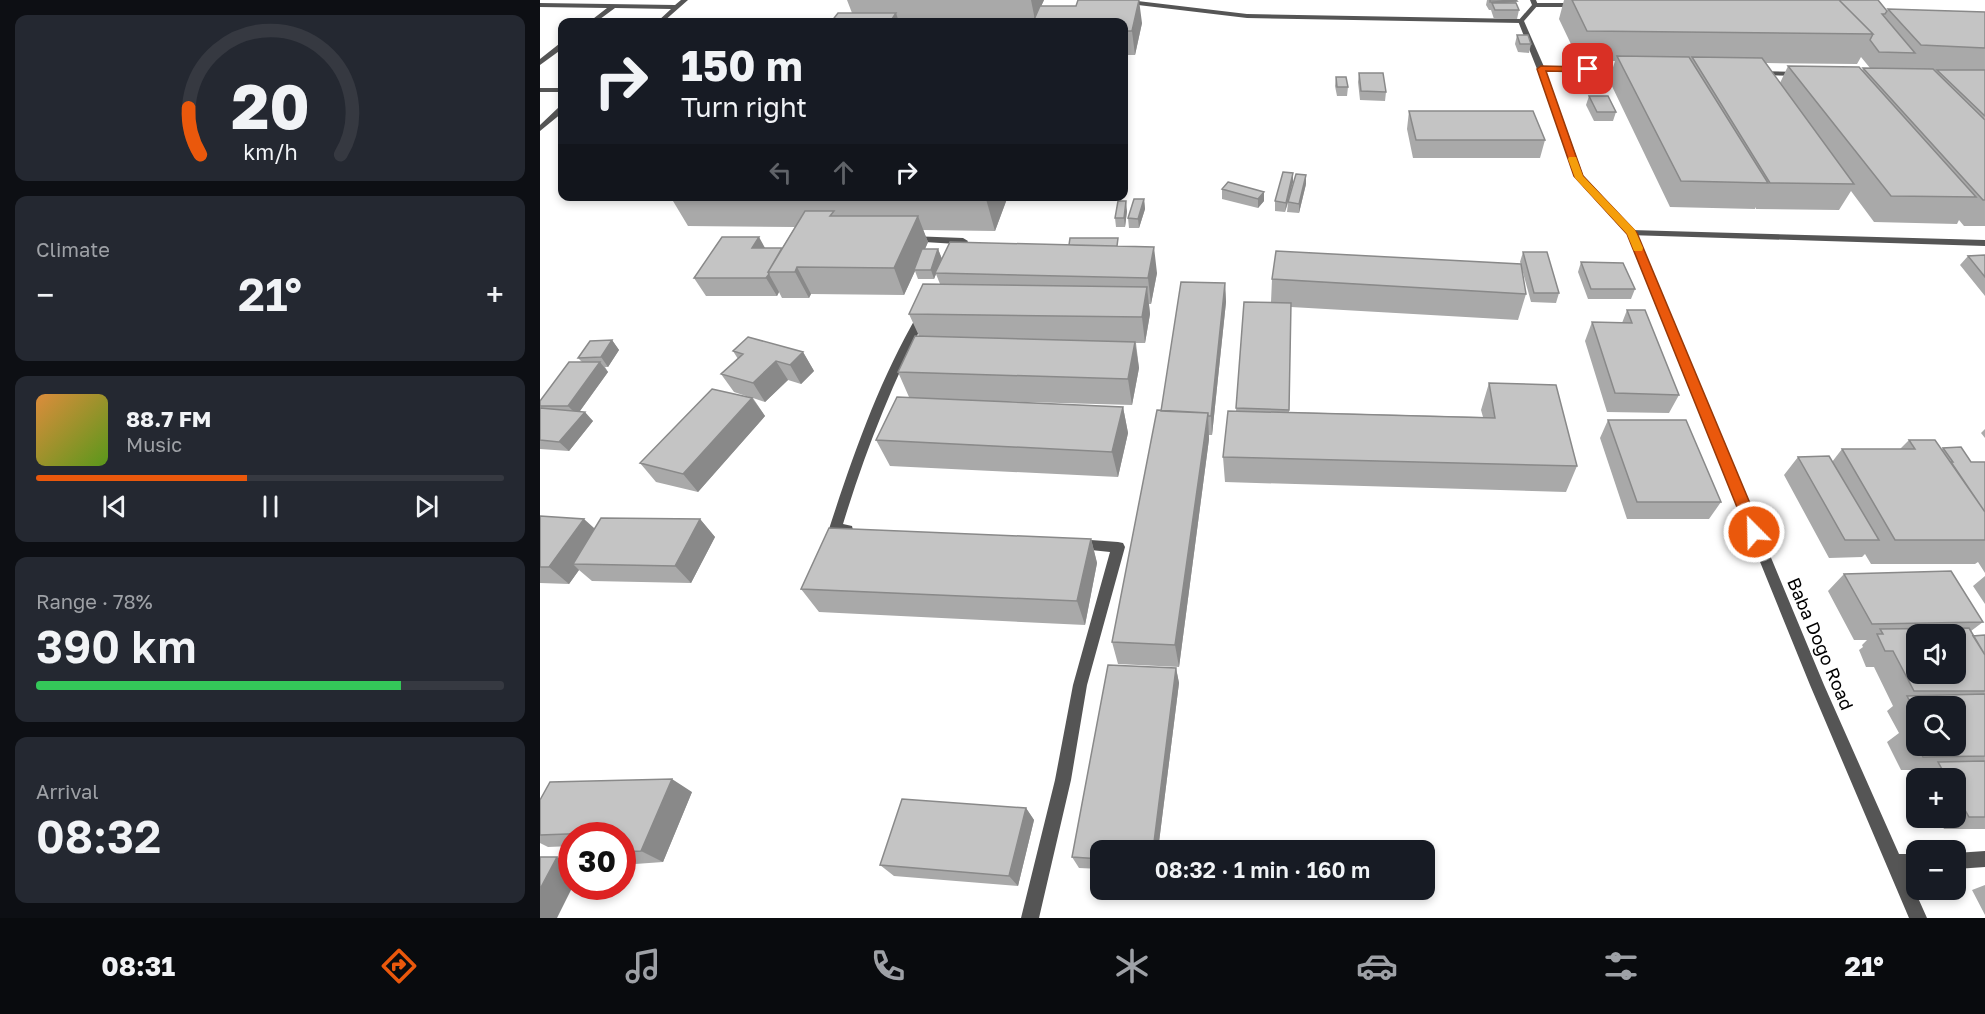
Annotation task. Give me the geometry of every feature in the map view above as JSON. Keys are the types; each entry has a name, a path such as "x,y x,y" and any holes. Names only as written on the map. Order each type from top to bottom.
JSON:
{"street":[{"path":"597,18 620,0"},
{"path":"665,18 685,0"},
{"path":"1132,0 1138,3 1247,16 1521,21 1534,3 1584,5 1591,0"},
{"path":"540,5 678,7"},
{"name":"Baba Dogo Road","path":"1521,21 1541,69 1579,176 1631,233 1817,685 1918,918"},
{"path":"540,63 558,49"},
{"path":"1541,69 1637,70"},
{"path":"1745,73 1805,74"},
{"path":"540,90 558,90"},
{"path":"540,129 558,113"},
{"path":"1631,233 1985,243"},
{"path":"892,239 963,241 948,269"},
{"path":"858,531 834,529 859,453 906,346 927,308"},
{"path":"1030,918 1063,780 1080,685 1118,547 1059,543"},
{"path":"1966,860 1985,859"},
{"path":"1896,863 1906,863"}],"building":[{"path":"1078,0 1139,0 1132,31 1128,31 1128,18 1035,18 1040,6 1076,6"},
{"path":"1490,0 1516,0 1517,1 1490,2"},
{"path":"1572,0 1839,0 1873,34 1587,31"},
{"path":"1839,0 1878,0 1887,11 1882,14 1915,53 1879,52 1870,40 1873,34"},
{"path":"1492,3 1516,3 1519,10 1495,10"},
{"path":"1888,9 1985,12 1985,48 1921,45"},
{"path":"838,13 896,13 893,18 834,18"},
{"path":"1517,35 1528,35 1531,44 1520,44"},
{"path":"1617,56 1689,57 1768,183 1681,181"},
{"path":"1692,57 1762,58 1854,184 1770,183"},
{"path":"1573,66 1586,66 1593,80 1580,80"},
{"path":"1788,66 1859,67 1976,197 1891,196"},
{"path":"1863,68 1933,69 1985,120 1985,200 1983,200"},
{"path":"1937,70 1985,70 1985,116"},
{"path":"1359,73 1383,73 1386,92 1361,91"},
{"path":"1336,77 1346,77 1348,87 1337,87"},
{"path":"1589,96 1608,96 1616,112 1597,112"},
{"path":"1409,111 1533,111 1545,140 1416,140"},
{"path":"1283,172 1293,173 1286,203 1275,201"},
{"path":"1296,174 1306,175 1299,204 1288,202"},
{"path":"1228,182 1264,192 1258,199 1222,189"},
{"path":"1134,199 1144,199 1138,219 1128,218"},
{"path":"1118,201 1126,201 1124,218 1115,218"},
{"path":"805,211 834,211 830,216 918,216 894,268 797,267 795,272 768,272"},
{"path":"722,237 759,237 752,248 782,248 766,278 694,278"},
{"path":"1070,238 1118,238 1117,246 1069,245"},
{"path":"950,242 1154,247 1148,278 935,273"},
{"path":"922,249 938,249 931,270 914,270"},
{"path":"1276,251 1521,264 1526,294 1272,279"},
{"path":"1523,252 1547,252 1559,293 1534,293"},
{"path":"1985,255 1985,277 1968,256"},
{"path":"1581,262 1623,263 1635,289 1591,289"},
{"path":"1181,282 1225,283 1211,416 1208,416 1208,413 1161,411"},
{"path":"923,284 1147,287 1142,317 909,314"},
{"path":"1244,302 1291,303 1289,410 1236,408"},
{"path":"1627,310 1645,310 1679,395 1615,393 1592,322 1632,323"},
{"path":"915,336 1135,342 1128,379 898,372"},
{"path":"748,337 803,352 790,365 776,361 753,383 721,374 743,354 733,351"},
{"path":"612,340 601,357 578,358 590,341"},
{"path":"569,362 600,362 568,406 540,406 540,401"},
{"path":"1489,383 1556,385 1577,466 1223,457 1228,411 1495,418"},
{"path":"712,389 752,398 683,474 640,463"},
{"path":"897,397 1123,407 1112,452 876,440"},
{"path":"540,408 585,412 559,442 540,440"},
{"path":"1157,410 1208,413 1175,645 1112,642"},
{"path":"1608,420 1686,420 1721,502 1637,502"},
{"path":"1909,440 1935,440 1985,512 1985,540 1895,540 1842,449 1915,449"},
{"path":"1961,447 1971,462 1985,462 1985,512 1943,448"},
{"path":"1829,456 1879,540 1845,540 1798,457"},
{"path":"540,516 584,519 549,567 540,567"},
{"path":"601,518 700,519 675,566 573,564"},
{"path":"829,528 1091,539 1077,601 801,589"},
{"path":"1951,571 1983,622 1872,624 1844,574"},
{"path":"1966,628 1969,628 1985,655 1985,691 1914,691 1910,684 1966,684"},
{"path":"1880,629 1906,629 1906,676 1893,651 1885,651 1877,634 1883,634"},
{"path":"1985,635 1985,655 1973,636"},
{"path":"1108,665 1176,668 1154,840 1090,840 1090,858 1072,857"},
{"path":"1985,694 1985,756 1923,757 1966,756 1966,696 1907,696"},
{"path":"1985,761 1985,817 1969,817 1966,812 1966,768 1941,768 1938,762"},
{"path":"672,779 641,851 636,851 636,822 558,822 558,834 540,835 540,800 550,782"},
{"path":"902,799 1026,808 1009,876 880,865"},
{"path":"540,857 557,857 540,889"}],"slow traffic":[{"path":"1573,159 1579,176 1631,233 1638,248"}],"route":[{"path":"1588,69 1541,69 1579,176 1631,233 1754,532"}]}
